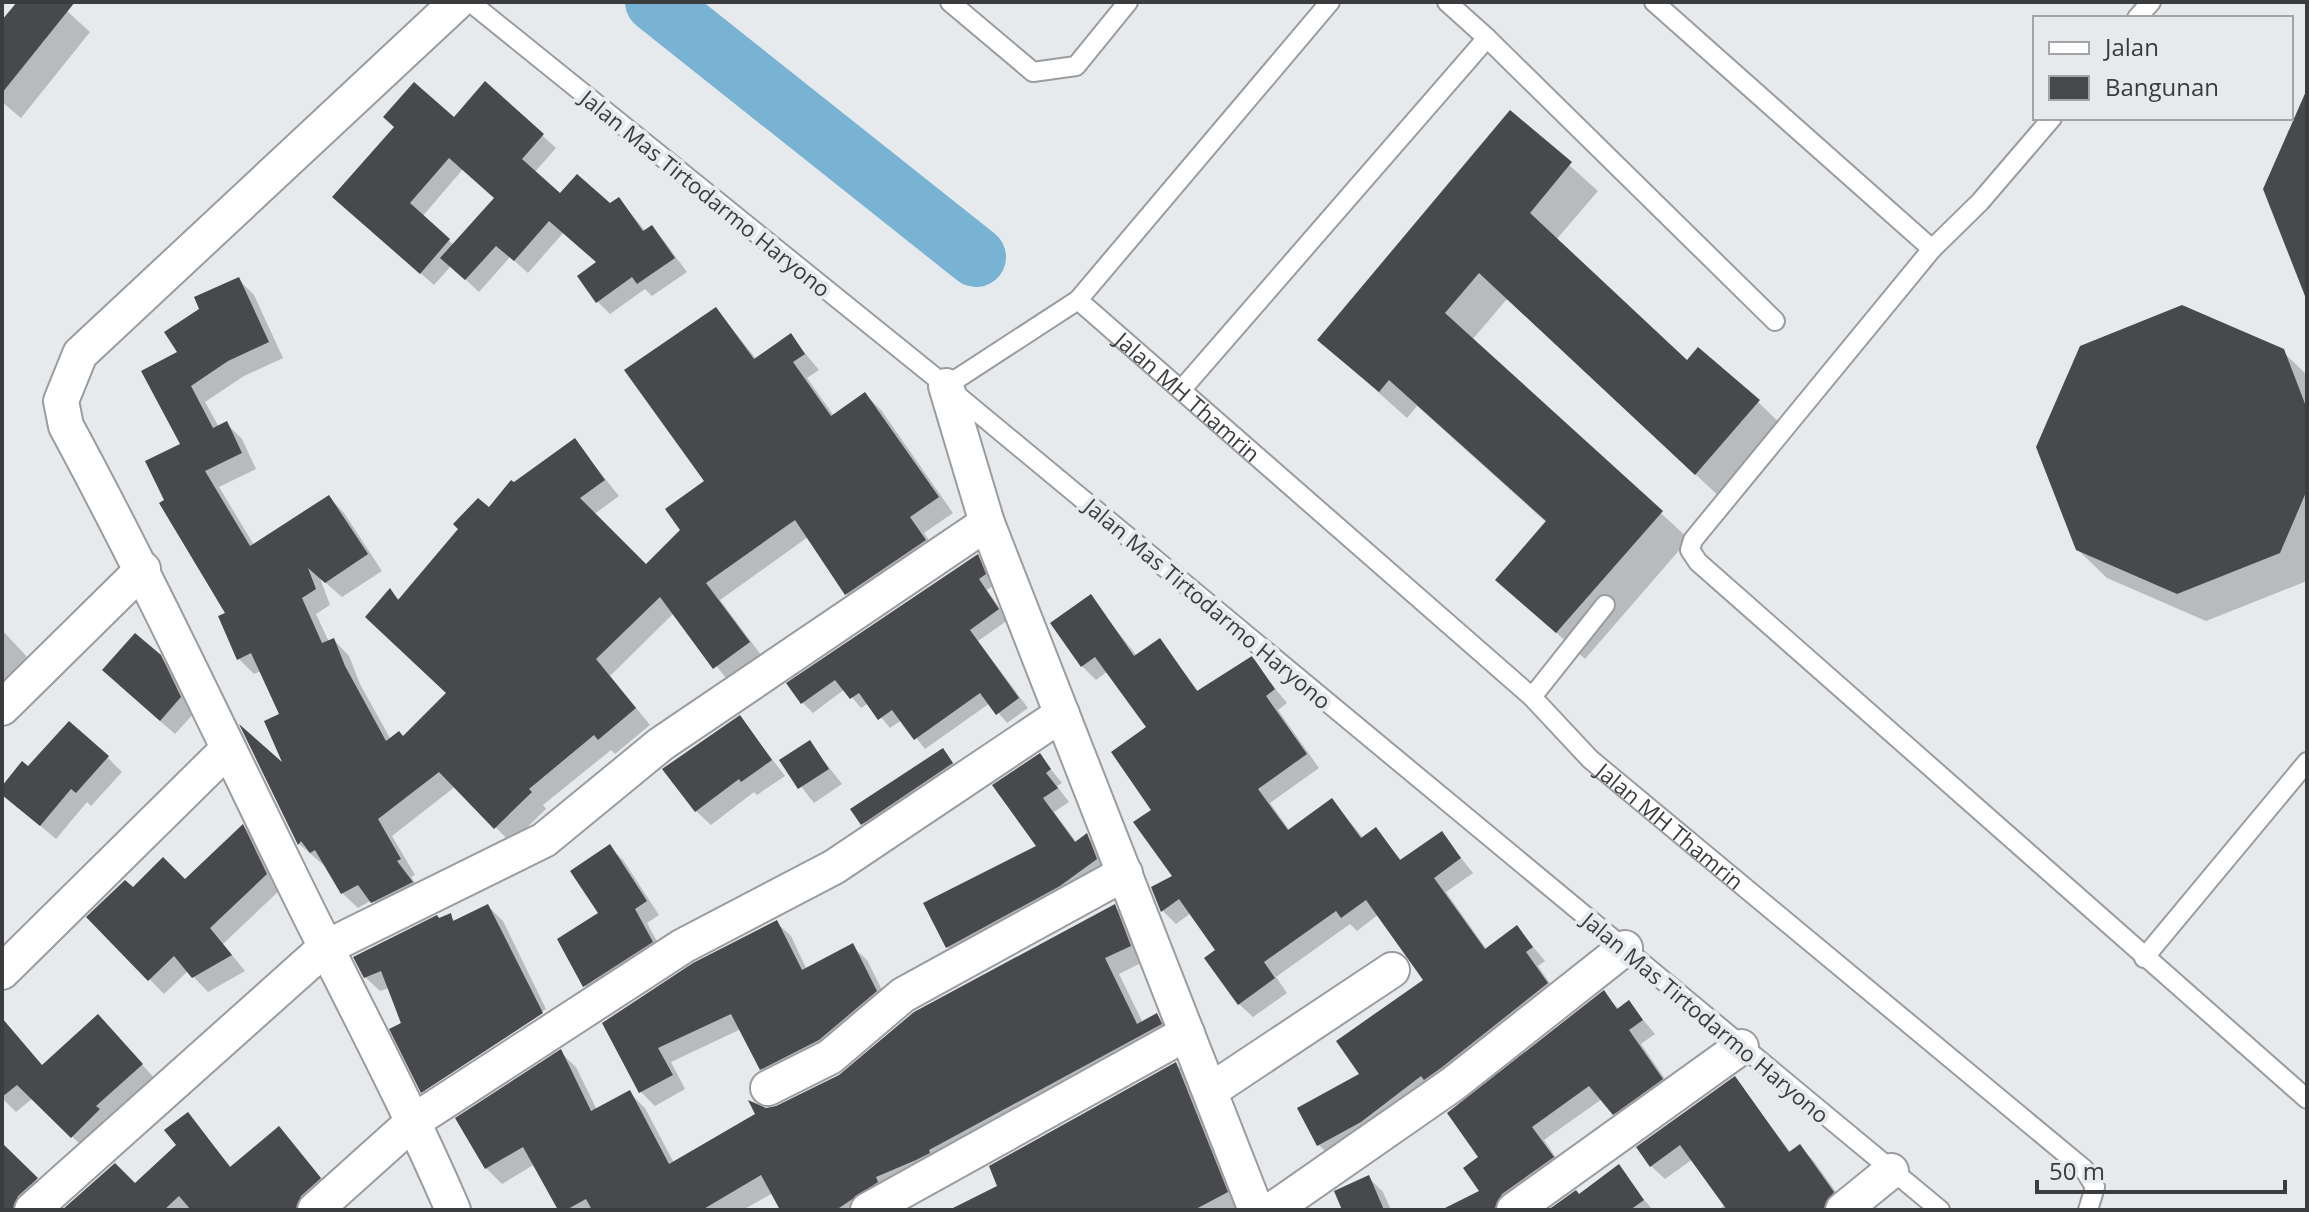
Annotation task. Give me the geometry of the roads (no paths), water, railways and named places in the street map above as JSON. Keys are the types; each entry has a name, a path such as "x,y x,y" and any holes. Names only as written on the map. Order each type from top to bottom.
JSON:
{"street":[{"path":"453,1210 414,1121 325,948 143,569 66,426 61,401 80,354 457,2"},
{"path":"946,386 987,523 1256,1210"},
{"path":"32,1210 325,948 544,840 661,744 987,523"},
{"path":"2,708 143,569"},
{"path":"315,1210 414,1121 683,946 834,867 1062,714"},
{"path":"2,972 228,749"},
{"path":"768,1088 830,1057 903,995 1125,873"},
{"path":"1272,1210 1453,1084 1625,948"},
{"path":"1210,1091 1392,970"},
{"path":"868,1210 1187,1033"},
{"path":"1514,1210 1741,1047"},
{"path":"1843,1210 1891,1171"}],"lane":[{"name":"Jalan Mas Tirtodarmo Haryono","path":"470,2 946,386 1940,1210"},
{"path":"950,2 1033,72 1076,66 1128,2"},
{"path":"946,386 1078,300 1330,2"},
{"path":"1447,2 1775,321"},
{"path":"1654,2 1932,249"},
{"path":"1182,389 1487,38"},
{"path":"2050,120 1980,202 1932,249 1693,540 1690,550 1698,562 2307,1099"},
{"name":"Jalan MH Thamrin","path":"1078,300 1532,697 1590,759 2084,1169 2095,1187 2088,1210"},
{"path":"1532,697 1605,605"},
{"path":"2144,958 2307,762"}],"waterway":[{"path":"655,2 976,257"}]}
